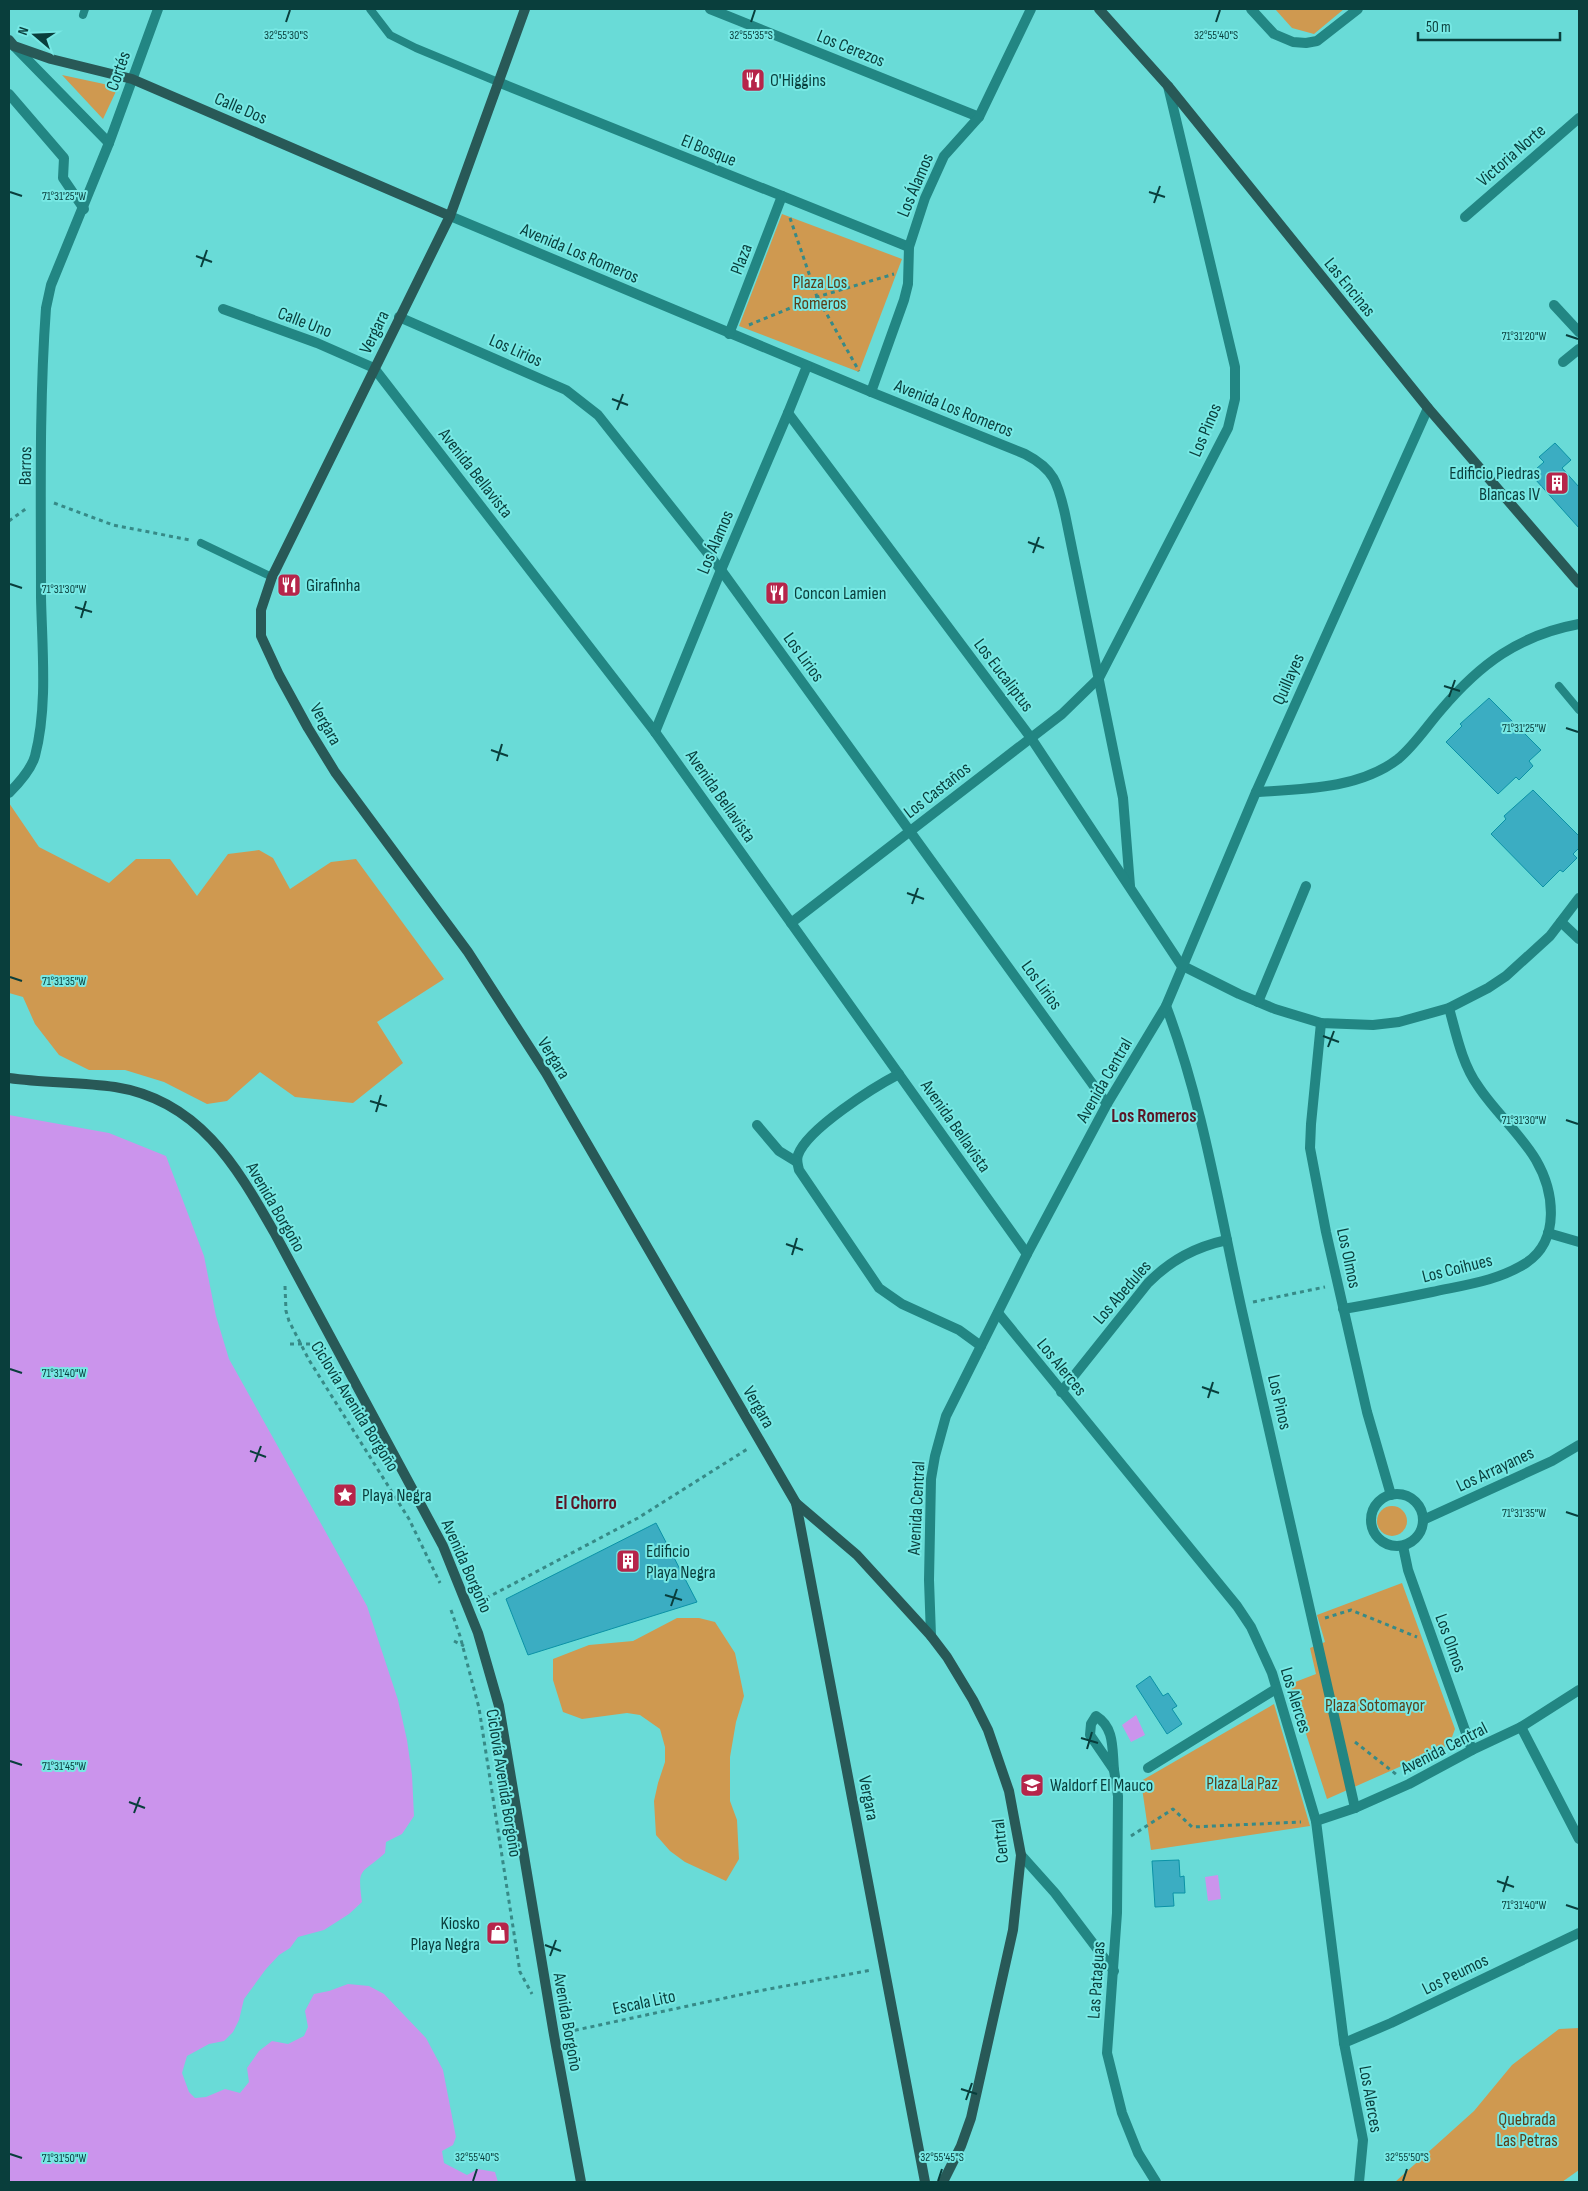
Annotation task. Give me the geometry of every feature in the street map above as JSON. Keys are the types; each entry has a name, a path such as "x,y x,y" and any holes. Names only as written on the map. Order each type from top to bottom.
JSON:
{"street":[{"name":"Cortés","path":"109,143 158,9"},
{"name":"Vergara","path":"524,9 450,216 272,576 261,610 261,636 279,675 335,772 468,952 546,1073 796,1503 925,2182"},
{"name":"Los Cerezos","path":"710,9 979,117"},
{"name":"Los Álamos","path":"871,392 904,300 909,270 909,247 924,198 944,156 979,117 1031,9"},
{"name":"Las Encinas","path":"1099,9 1168,86 1428,408 1579,583"},
{"path":"1252,9 1274,34 1293,42 1306,43 1317,42 1358,9"},
{"name":"Calle Dos","path":"12,43 50,59 132,79 450,216"},
{"path":"12,43 109,143"},
{"name":"El Bosque","path":"498,82 909,247"},
{"name":"Los Pinos","path":"1099,678 1228,428 1235,399 1235,367 1168,86"},
{"path":"9,94 64,158 63,178 84,209"},
{"name":"Victoria Norte","path":"1465,217 1579,118"},
{"name":"Barros","path":"9,793 26,773 34,758 39,736 42,695 41,498 46,308 51,285 84,209 109,143"},
{"name":"Plaza","path":"730,334 782,196"},
{"name":"Avenida Los Romeros","path":"450,216 807,366 1025,454 1040,462 1051,473 1059,489 1099,678 1123,798 1130,888"},
{"path":"1554,305 1579,332"},
{"name":"Calle Uno","path":"223,309 317,343 374,368"},
{"name":"Los Lirios","path":"399,317 553,384 588,406 607,426 721,570 1108,1104"},
{"path":"1563,362 1579,349"},
{"name":"Los Álamos","path":"655,732 807,366"},
{"name":"Avenida Bellavista","path":"374,368 655,732 1027,1254"},
{"name":"Quillayes","path":"1181,965 1256,792 1428,408"},
{"name":"Los Eucaliptus","path":"788,413 1031,738 1181,965"},
{"path":"1256,792 1334,785 1373,773 1398,758 1449,701 1501,654 1524,640 1559,628 1579,624"},
{"name":"Los Castaños","path":"791,923 1062,714 1099,678"},
{"path":"1258,1002 1306,886"},
{"path":"1181,965 1258,1002 1321,1023 1347,1026 1381,1024 1424,1016 1449,1008 1488,988 1506,976 1537,950 1579,898"},
{"path":"1561,922 1579,939"},
{"name":"Avenida Central","path":"931,1636 929,1580 932,1480 939,1436 954,1397 1027,1254 1108,1104 1166,1006 1181,965"},
{"name":"Los Pinos","path":"1166,1006 1183,1052 1201,1116 1241,1304 1355,1808"},
{"name":"Los Coihues","path":"1343,1309 1498,1277 1527,1262 1540,1247 1548,1233 1551,1221 1550,1196 1537,1161 1514,1129 1476,1084 1457,1037 1449,1008"},
{"name":"Los Olmos","path":"1321,1023 1310,1148 1343,1309 1367,1412 1391,1495"},
{"path":"899,1074 870,1089 812,1134 798,1154 799,1170 879,1288 902,1304 959,1330 981,1346"},
{"name":"Avenida Borgoño","path":"9,1078 63,1081 129,1090 154,1098 189,1118 214,1141 245,1180 443,1546 469,1608 499,1706 554,2035 581,2182"},
{"path":"757,1125 779,1151 797,1162"},
{"path":"1548,1233 1579,1242"},
{"name":"Los Abedules","path":"1061,1392 1148,1282 1161,1270 1190,1251 1227,1240"},
{"name":"Los Alerces","path":"998,1313 1237,1606 1262,1649 1316,1821 1344,2043 1363,2140 1359,2182"},
{"name":"Los Arrayanes","path":"1423,1520 1543,1465 1579,1445"},
{"path":"1398,1494 1418,1505 1423,1520 1417,1536 1403,1546 1395,1546 1380,1540 1372,1526 1373,1511 1383,1498 1398,1494"},
{"name":"Central","path":"796,1503 857,1555 931,1636 961,1678 988,1730 1009,1791 1021,1855 1013,1930 970,2118 960,2146 943,2182"},
{"name":"Los Olmos","path":"1403,1546 1408,1570 1472,1750"},
{"path":"1148,1768 1276,1689"},
{"name":"Avenida Central","path":"1316,1821 1355,1808 1409,1784 1472,1750 1521,1727 1579,1690"},
{"path":"1521,1727 1579,1839"},
{"name":"Las Pataguas","path":"1114,1770 1118,1796 1117,1913 1107,2053 1122,2113 1138,2153 1156,2182"},
{"path":"1021,1855 1055,1892 1114,1971"},
{"name":"Los Peumos","path":"1344,2043 1391,2023 1579,1933"}],"lane":[{"path":"370,9 390,35 416,48 498,82"},
{"path":"201,543 272,576"},
{"path":"1559,686 1579,710"}],"path":[{"path":"782,196 817,297 871,392"},
{"path":"730,334 817,297 909,270"},
{"path":"41,498 113,525 201,543"},
{"name":"Ciclovía Avenida Borgoño","path":"283,1282 286,1290 286,1311 301,1344 408,1519 441,1584"},
{"path":"1241,1304 1338,1285"},
{"path":"290,1344 334,1344"},
{"path":"453,1615 638,1518 760,1441"},
{"name":"Ciclovía Avenida Borgoño","path":"450,1607 460,1636 479,1708 520,1972 532,1994 533,2002"},
{"path":"1313,1622 1351,1610 1435,1644"},
{"path":"1326,1618 1328,1625"},
{"path":"1353,1733 1355,1743 1409,1784"},
{"path":"1117,1844 1173,1809 1192,1827 1316,1821"},
{"name":"Escala Lito","path":"554,2035 753,1992 885,1968"}],"green space":[{"path":"1275,9 1344,9 1314,34 1292,28"},
{"path":"62,75 118,87 103,119"},
{"name":"Plaza Los Romeros","path":"782,214 902,259 859,372 739,326"},
{"path":"9,803 39,847 109,883 136,859 170,859 197,896 228,854 259,850 273,858 290,889 331,862 356,859 444,979 377,1022 403,1063 353,1103 295,1097 260,1072 227,1101 207,1104 164,1082 125,1070 89,1070 59,1055 35,1024 23,997 9,993"},
{"path":"1392,1506 1402,1511 1407,1521 1402,1531 1392,1536 1382,1531 1377,1521 1382,1511"},
{"name":"Plaza Sotomayor","path":"1402,1583 1455,1729 1449,1745 1327,1799 1290,1684 1316,1674 1310,1648 1325,1642 1317,1615"},
{"path":"677,1618 699,1618 715,1622 735,1653 744,1696 736,1722 730,1757 730,1801 737,1820 739,1859 726,1881 685,1862 670,1851 656,1835 654,1801 665,1762 665,1747 660,1729 640,1715 627,1713 582,1719 563,1712 553,1680 553,1659 589,1645 633,1641"},
{"name":"Plaza La Paz","path":"1274,1704 1310,1826 1151,1850 1141,1781"},
{"name":"Quebrada Las Petras","path":"1579,2028 1579,2170 1562,2182 1395,2182 1474,2111 1512,2065 1559,2029"}],"shaded area":[{"path":"9,1115 109,1133 166,1156 204,1256 216,1316 229,1359 367,1606 398,1700 407,1740 412,1775 414,1816 402,1834 386,1842 385,1853 363,1872 360,1882 362,1902 349,1914 324,1930 298,1937 290,1948 279,1955 266,1969 244,1999 239,2020 233,2032 224,2041 209,2044 187,2056 182,2073 189,2092 195,2098 206,2097 225,2089 240,2093 249,2082 247,2068 259,2051 272,2041 288,2044 304,2036 308,2027 305,2011 314,1994 348,1984 369,1986 384,1994 426,2038 443,2070 456,2137 453,2145 442,2151 444,2163 467,2175 478,2169 495,2172 498,2182 9,2182"},
{"path":"1136,1715 1145,1735 1131,1742 1122,1725"},
{"path":"1218,1875 1221,1899 1208,1901 1205,1877"}],"building":[{"name":"Edificio Piedras Blancas IV","path":"1555,443 1571,460 1562,468 1579,487 1579,528 1535,479 1541,474 1536,469 1544,462 1539,457"},
{"path":"1489,698 1541,750 1529,761 1533,766 1519,780 1516,777 1498,794 1446,742 1462,726 1460,724"},
{"path":"1533,790 1579,836 1579,848 1573,854 1577,858 1563,872 1560,870 1543,887 1491,834 1506,819 1504,816"},
{"name":"Edificio Playa Negra","path":"656,1523 697,1602 528,1655 506,1599"},
{"path":"1150,1676 1163,1696 1168,1693 1177,1706 1172,1709 1182,1724 1167,1734 1136,1686"},
{"path":"1179,1860 1180,1877 1184,1876 1185,1893 1173,1893 1174,1906 1155,1907 1152,1861"}],"place":[{"name":"O'Higgins","path":"753,80"},
{"name":"Edificio Piedras Blancas IV","path":"1557,483"},
{"name":"Girafinha","path":"289,585"},
{"name":"Concon Lamien","path":"777,593"},
{"name":"Playa Negra","path":"345,1495"},
{"name":"Edificio Playa Negra","path":"628,1561"},
{"name":"Waldorf El Mauco","path":"1032,1785"},
{"name":"Kiosko Playa Negra","path":"498,1933"}],"district":[{"name":"Los Romeros","path":"1154,1115"},
{"name":"El Chorro","path":"586,1502"}]}
